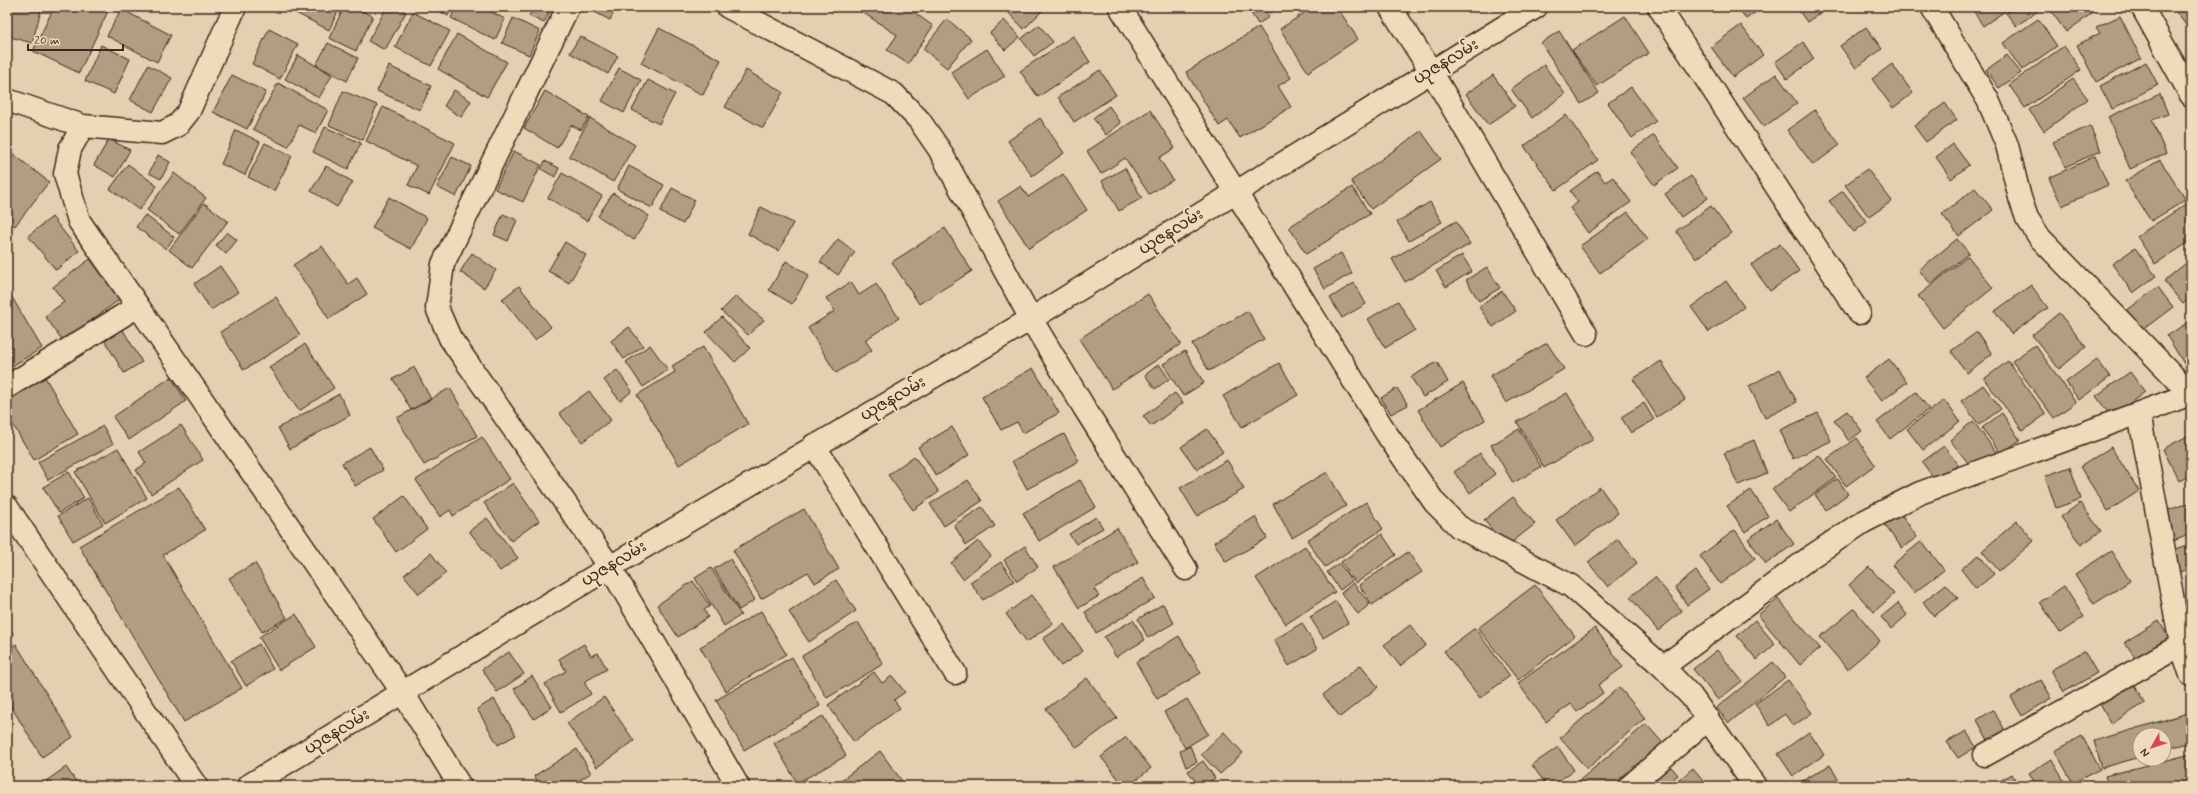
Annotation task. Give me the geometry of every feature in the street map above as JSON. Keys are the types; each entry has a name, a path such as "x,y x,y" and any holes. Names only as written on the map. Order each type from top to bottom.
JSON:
{"street":[{"path":"7,100 84,126 162,133 178,125 190,111 235,7"},
{"path":"568,7 443,264 437,308 450,338 610,566 738,786"},
{"path":"728,7 894,94 919,120 939,149 1031,319 1085,409 1186,569"},
{"path":"1120,7 1388,436 1435,503 1459,527 1571,586 1662,667 1691,696 1755,786"},
{"path":"1390,7 1431,71 1586,334"},
{"name":"ယုဇနလမ်း","path":"248,786 610,566 1031,319 1536,7"},
{"path":"1659,7 1858,313"},
{"path":"1662,667 1812,556 1863,522 1920,493 2191,394 2040,238 2022,205 2007,146 1988,100 1932,7"},
{"path":"2142,7 2190,91"},
{"path":"84,126 70,149 65,174 79,221 402,693 460,786"},
{"path":"7,387 138,306"},
{"path":"2138,413 2181,645 2191,675"},
{"path":"814,445 955,673"},
{"path":"7,507 196,786"},
{"path":"1985,755 2181,645"},
{"path":"1630,786 1708,719"}],"building":[{"path":"7,7 42,7 32,43 7,36"},
{"path":"54,7 100,7 108,11 79,73 33,51"},
{"path":"284,7 340,7 329,30"},
{"path":"344,7 354,7 373,16 356,51 329,38"},
{"path":"387,7 397,7 406,12 385,50 368,41"},
{"path":"432,7 452,7 448,16"},
{"path":"456,7 482,7 505,19 495,40 451,18"},
{"path":"534,7 552,7 544,23 529,16"},
{"path":"585,7 617,7 610,20"},
{"path":"861,7 919,7 915,13 933,26 908,64 887,50 897,35 859,10"},
{"path":"1003,7 1046,7 1024,29"},
{"path":"1254,7 1263,7 1269,17 1258,24 1249,10"},
{"path":"1267,7 1281,7 1270,13"},
{"path":"1313,7 1337,7 1358,39 1308,72 1280,29"},
{"path":"1738,7 1763,7 1746,19"},
{"path":"1796,7 1829,7 1807,22"},
{"path":"1971,7 2011,7 1983,26"},
{"path":"2014,7 2039,7 2041,9 2016,26 2006,13"},
{"path":"2056,7 2090,7 2094,12 2066,32 2051,11"},
{"path":"2176,7 2191,7 2191,32 2174,9"},
{"path":"121,9 171,35 157,62 107,36"},
{"path":"413,12 450,31 431,66 395,47"},
{"path":"1625,16 1649,53 1597,86 1572,50"},
{"path":"2120,16 2141,58 2096,82 2077,45 2100,33 2096,27"},
{"path":"513,18 540,31 529,55 502,43"},
{"path":"947,19 971,39 947,68 923,49"},
{"path":"2038,19 2057,46 2022,70 2003,43"},
{"path":"1004,20 1020,37 1005,50 990,33"},
{"path":"1039,25 1053,42 1034,56 1021,39"},
{"path":"1741,25 1763,55 1733,77 1711,47"},
{"path":"1259,27 1291,78 1278,86 1291,107 1240,138 1228,120 1219,126 1186,72"},
{"path":"1866,27 1882,49 1856,68 1840,46"},
{"path":"659,28 721,60 703,95 641,63"},
{"path":"269,29 298,44 280,79 252,64"},
{"path":"1559,31 1599,93 1581,104 1541,43"},
{"path":"457,34 507,62 487,97 438,69"},
{"path":"580,36 618,56 608,74 570,53"},
{"path":"1073,36 1090,62 1038,97 1020,71"},
{"path":"1803,42 1814,59 1787,79 1775,62"},
{"path":"328,43 358,58 347,81 316,65"},
{"path":"101,45 130,59 114,94 85,81"},
{"path":"2064,46 2081,70 2025,108 2009,85"},
{"path":"987,49 1005,76 969,99 951,72"},
{"path":"298,55 332,75 319,98 285,79"},
{"path":"2007,55 2021,73 1999,88 1986,70"},
{"path":"2146,62 2158,85 2112,109 2100,86"},
{"path":"1892,64 1913,93 1893,108 1872,79"},
{"path":"148,65 172,78 153,112 130,100"},
{"path":"1544,65 1565,94 1532,118 1511,89"},
{"path":"389,66 431,86 420,110 377,91"},
{"path":"619,68 641,80 624,113 602,101"},
{"path":"746,70 783,92 763,128 725,107"},
{"path":"1100,70 1116,95 1074,122 1058,97"},
{"path":"1776,74 1797,103 1764,127 1743,98"},
{"path":"232,75 266,92 247,129 213,112"},
{"path":"1493,75 1515,106 1488,125 1466,94"},
{"path":"2073,79 2088,99 2044,131 2029,110"},
{"path":"648,80 675,94 659,124 632,110"},
{"path":"278,83 328,110 316,133 299,125 288,147 253,129"},
{"path":"1631,87 1656,121 1632,138 1608,103"},
{"path":"454,90 471,101 461,117 444,106"},
{"path":"343,91 377,105 363,140 329,125"},
{"path":"545,91 589,117 581,130 571,125 557,148 524,128"},
{"path":"2160,94 2168,114 2152,120 2166,154 2130,169 2108,117"},
{"path":"1945,103 1957,120 1926,142 1914,126"},
{"path":"1109,106 1121,123 1106,135 1093,118"},
{"path":"383,107 455,143 429,195 408,185 417,166 366,141"},
{"path":"1150,110 1175,148 1159,158 1173,180 1149,194 1125,158 1101,174 1087,151"},
{"path":"1815,110 1840,145 1813,165 1787,130"},
{"path":"1566,115 1598,160 1556,190 1524,146"},
{"path":"590,118 635,145 613,182 569,156"},
{"path":"1040,118 1064,153 1032,176 1008,141"},
{"path":"2090,126 2101,151 2065,167 2053,142"},
{"path":"325,127 361,143 348,169 313,152"},
{"path":"236,130 260,142 245,175 221,164"},
{"path":"1421,131 1441,159 1371,209 1351,181"},
{"path":"1654,135 1678,168 1654,185 1630,152"},
{"path":"109,139 130,150 115,177 94,165"},
{"path":"265,143 292,156 274,191 248,177"},
{"path":"1953,144 1969,165 1951,179 1936,157"},
{"path":"7,149 49,182 15,226 7,220"},
{"path":"514,151 541,165 523,202 495,189"},
{"path":"158,155 170,162 161,179 149,173"},
{"path":"2095,156 2108,185 2062,206 2049,178"},
{"path":"452,157 471,166 456,197 437,187"},
{"path":"2160,160 2186,200 2151,221 2125,181"},
{"path":"545,161 559,168 555,177 541,169"},
{"path":"128,164 157,186 139,210 110,189"},
{"path":"326,166 353,182 337,207 311,191"},
{"path":"629,166 664,185 652,208 617,189"},
{"path":"1125,168 1142,198 1119,211 1102,181"},
{"path":"1867,169 1892,201 1869,217 1845,185"},
{"path":"1597,171 1605,182 1613,177 1631,202 1588,233 1570,208 1578,202 1570,191"},
{"path":"174,173 206,198 179,234 147,210"},
{"path":"562,173 602,196 587,221 548,198"},
{"path":"1063,174 1087,210 1029,248 998,201 1021,186 1028,197"},
{"path":"1691,176 1708,198 1681,217 1665,194"},
{"path":"1352,187 1370,214 1306,254 1289,227"},
{"path":"672,188 695,200 683,224 660,212"},
{"path":"1975,188 1993,210 1959,236 1942,214"},
{"path":"1843,191 1867,222 1854,232 1829,201"},
{"path":"613,193 649,216 634,240 598,216"},
{"path":"389,197 427,218 411,249 372,228"},
{"path":"1430,202 1442,222 1409,241 1397,222"},
{"path":"204,203 228,221 192,268 169,250"},
{"path":"2188,203 2191,208 2191,241 2155,264 2137,236"},
{"path":"1711,206 1731,233 1696,259 1676,231"},
{"path":"761,207 793,223 779,251 748,234"},
{"path":"1628,212 1648,239 1600,273 1580,246"},
{"path":"503,214 517,220 508,241 494,235"},
{"path":"145,215 174,237 166,249 136,227"},
{"path":"52,217 79,251 56,270 28,236"},
{"path":"1456,221 1470,244 1405,282 1392,259"},
{"path":"945,228 972,271 919,304 892,262"},
{"path":"227,232 237,240 226,254 216,245"},
{"path":"838,239 855,252 838,275 820,262"},
{"path":"1957,239 1969,253 1931,284 1919,270"},
{"path":"565,242 586,255 569,283 548,271"},
{"path":"1780,244 1799,271 1770,291 1751,265"},
{"path":"322,246 348,284 357,278 367,294 329,319 293,265"},
{"path":"2135,248 2156,276 2133,293 2112,264"},
{"path":"472,253 496,270 484,288 460,272"},
{"path":"1341,253 1352,273 1325,289 1313,269"},
{"path":"1462,255 1472,271 1446,287 1436,271"},
{"path":"1968,256 1993,288 1943,328 1918,296"},
{"path":"90,259 120,299 63,341 45,316 64,302 53,287"},
{"path":"2191,259 2191,297 2183,304 2164,281"},
{"path":"786,261 809,275 792,304 769,290"},
{"path":"220,266 238,292 211,310 194,284"},
{"path":"1487,267 1500,288 1479,301 1466,280"},
{"path":"1726,281 1744,307 1709,332 1691,307"},
{"path":"851,282 859,295 876,284 899,318 865,340 872,350 836,373 808,328 835,311 826,298"},
{"path":"1354,283 1366,304 1342,318 1330,298"},
{"path":"2031,285 2048,308 2011,334 1995,311"},
{"path":"519,286 551,327 535,340 502,299"},
{"path":"2158,287 2173,307 2141,331 2126,311"},
{"path":"7,289 42,348 7,369"},
{"path":"1502,291 1516,311 1493,327 1479,307"},
{"path":"1148,294 1181,344 1112,389 1079,339"},
{"path":"736,296 764,320 748,335 721,311"},
{"path":"276,297 300,335 244,370 220,332"},
{"path":"1398,301 1415,330 1385,348 1368,319"},
{"path":"1248,311 1264,339 1209,371 1192,344"},
{"path":"2059,313 2086,347 2059,369 2032,335"},
{"path":"722,317 750,348 735,362 706,332"},
{"path":"2191,320 2191,364 2186,367 2167,336"},
{"path":"629,327 643,346 624,359 611,341"},
{"path":"123,330 142,362 124,373 105,341"},
{"path":"1977,332 1992,354 1967,373 1951,351"},
{"path":"1547,343 1564,369 1506,403 1490,376"},
{"path":"305,344 334,388 299,411 269,367"},
{"path":"650,345 668,370 643,387 626,362"},
{"path":"2035,345 2076,402 2054,418 2012,361"},
{"path":"703,347 748,424 679,465 637,395 675,372 672,366"},
{"path":"1185,351 1204,383 1183,396 1163,364"},
{"path":"1889,359 1907,382 1882,401 1864,378"},
{"path":"2097,359 2110,377 2079,400 2066,382"},
{"path":"1661,361 1685,399 1657,417 1633,379"},
{"path":"2008,361 2046,414 2023,431 1984,379"},
{"path":"1437,362 1448,382 1423,397 1411,377"},
{"path":"1279,363 1298,395 1242,427 1223,396"},
{"path":"1159,364 1169,379 1155,389 1145,375"},
{"path":"414,367 431,399 411,410 393,379"},
{"path":"1033,368 1059,413 1023,433 1017,422 1001,430 982,397"},
{"path":"1780,369 1797,402 1765,418 1749,386"},
{"path":"617,370 632,391 620,401 604,380"},
{"path":"42,372 78,434 34,460 7,415 7,393"},
{"path":"2130,372 2145,392 2111,417 2096,396"},
{"path":"171,377 186,401 129,440 113,417"},
{"path":"1463,383 1485,420 1440,447 1418,410"},
{"path":"1983,385 2001,409 1979,425 1961,401"},
{"path":"450,388 477,436 424,465 397,418"},
{"path":"1397,388 1408,405 1391,414 1381,398"},
{"path":"589,391 611,420 582,442 559,413"},
{"path":"1916,392 1929,409 1890,439 1877,422"},
{"path":"1175,393 1183,403 1151,426 1143,416"},
{"path":"1567,393 1594,439 1544,468 1517,422"},
{"path":"339,394 350,415 290,449 278,428"},
{"path":"1944,400 1960,421 1923,450 1907,429"},
{"path":"1644,403 1654,420 1631,433 1621,417"},
{"path":"1847,411 1862,431 1849,441 1834,420"},
{"path":"1818,413 1831,441 1793,459 1780,430"},
{"path":"2002,413 2020,440 2001,454 1982,428"},
{"path":"1973,421 1996,452 1973,469 1950,440"},
{"path":"181,425 203,460 151,494 136,470 146,463 139,452"},
{"path":"103,426 113,444 48,480 38,462"},
{"path":"952,427 969,455 936,476 918,447"},
{"path":"1207,429 1223,452 1197,470 1181,447"},
{"path":"1519,429 1541,467 1513,483 1491,445"},
{"path":"1064,434 1079,461 1027,489 1012,461"},
{"path":"2191,434 2191,455 2187,457 2191,464 2191,475 2179,481 2163,449"},
{"path":"482,437 510,479 453,516 450,510 440,517 416,480"},
{"path":"1857,438 1875,465 1846,486 1827,459"},
{"path":"1754,440 1767,473 1738,485 1724,453"},
{"path":"1944,446 1958,465 1936,481 1922,462"},
{"path":"370,447 383,470 355,486 342,463"},
{"path":"2111,447 2139,491 2108,511 2080,467"},
{"path":"118,448 147,498 105,523 75,472"},
{"path":"1480,453 1495,474 1470,493 1454,472"},
{"path":"1819,455 1836,478 1789,512 1772,489"},
{"path":"914,456 939,492 913,510 888,475"},
{"path":"1227,460 1244,489 1197,516 1180,488"},
{"path":"2070,467 2081,499 2056,508 2045,476"},
{"path":"69,472 84,498 59,513 43,487"},
{"path":"1327,472 1346,506 1292,538 1273,504"},
{"path":"1838,479 1848,494 1826,510 1815,495"},
{"path":"968,480 982,501 944,526 930,504"},
{"path":"1080,480 1096,507 1039,541 1023,513"},
{"path":"513,483 539,521 511,541 484,503"},
{"path":"179,487 205,530 163,555 242,688 184,722 79,546"},
{"path":"1600,487 1618,513 1575,546 1556,520"},
{"path":"1751,490 1768,516 1745,532 1727,506"},
{"path":"404,496 427,529 396,552 373,519"},
{"path":"1513,497 1535,524 1506,547 1484,520"},
{"path":"88,498 103,524 73,541 58,516"},
{"path":"1366,502 1383,529 1325,567 1307,540"},
{"path":"2191,502 2191,534 2171,542 2160,513"},
{"path":"2080,503 2101,531 2081,545 2061,517"},
{"path":"982,507 995,526 966,545 954,525"},
{"path":"804,509 839,569 815,583 808,572 761,599 733,550"},
{"path":"1899,511 1917,537 1902,548 1883,523"},
{"path":"1096,517 1103,528 1076,544 1069,534"},
{"path":"1255,517 1267,538 1226,562 1214,542"},
{"path":"487,518 518,558 500,571 469,531"},
{"path":"1776,519 1794,544 1766,564 1748,539"},
{"path":"2017,521 2034,541 1999,571 1982,551"},
{"path":"1117,528 1138,562 1094,589 1099,596 1079,608 1054,567"},
{"path":"1735,530 1755,558 1720,584 1700,556"},
{"path":"1382,534 1396,555 1356,583 1341,562"},
{"path":"1618,539 1637,563 1608,587 1588,562"},
{"path":"978,541 991,556 963,579 951,563"},
{"path":"1922,541 1944,570 1914,593 1892,565"},
{"path":"2191,544 2191,568 2177,573 2170,551"},
{"path":"1025,546 1038,567 1017,581 1004,560"},
{"path":"1305,546 1335,592 1286,624 1256,578"},
{"path":"2111,551 2130,581 2094,604 2075,574"},
{"path":"1408,552 1422,572 1372,605 1359,585"},
{"path":"431,553 446,573 419,594 404,575"},
{"path":"1979,555 1994,574 1976,589 1961,569"},
{"path":"730,559 755,600 739,610 714,569"},
{"path":"1001,562 1014,581 983,600 970,582"},
{"path":"255,563 287,618 262,632 229,578"},
{"path":"1339,563 1352,581 1340,590 1327,572"},
{"path":"1869,567 1894,594 1874,612 1849,585"},
{"path":"711,568 741,615 724,626 695,578"},
{"path":"1696,571 1709,589 1687,605 1675,587"},
{"path":"1655,577 1682,611 1658,631 1630,597"},
{"path":"1143,578 1155,598 1096,633 1085,612"},
{"path":"836,580 856,611 809,642 789,612"},
{"path":"693,581 710,606 704,610 708,617 678,637 657,605"},
{"path":"1353,583 1370,604 1358,614 1341,593"},
{"path":"1946,584 1958,598 1934,616 1923,602"},
{"path":"1535,585 1575,636 1518,680 1478,628"},
{"path":"2064,586 2084,617 2060,633 2040,602"},
{"path":"1031,595 1053,623 1027,642 1006,614"},
{"path":"1778,599 1820,648 1800,665 1758,615"},
{"path":"1336,601 1348,623 1323,638 1310,617"},
{"path":"2191,601 2191,628 2190,628 2178,609"},
{"path":"1898,603 1907,615 1891,629 1881,617"},
{"path":"1163,604 1174,623 1148,638 1138,619"},
{"path":"1854,609 1880,641 1847,669 1820,637"},
{"path":"761,611 786,654 726,691 700,647"},
{"path":"296,614 316,647 279,670 259,637"},
{"path":"1133,620 1145,640 1116,657 1104,637"},
{"path":"1755,620 1775,644 1757,660 1737,636"},
{"path":"2159,621 2169,638 2136,659 2125,642"},
{"path":"858,622 883,664 827,698 802,656"},
{"path":"1302,623 1317,649 1289,666 1274,640"},
{"path":"7,624 14,635 7,639"},
{"path":"1064,624 1083,651 1061,666 1043,639"},
{"path":"1410,625 1426,645 1400,666 1384,645"},
{"path":"1475,628 1510,676 1480,698 1444,651"},
{"path":"1595,628 1623,667 1598,685 1603,693 1577,712 1571,704 1546,722 1518,683"},
{"path":"1179,636 1201,673 1157,699 1136,662"},
{"path":"16,644 73,737 42,757 7,700 7,650"},
{"path":"259,644 273,669 246,686 231,661"},
{"path":"584,644 591,656 598,653 607,669 584,682 591,694 561,712 545,684 566,671 559,659"},
{"path":"1717,650 1742,681 1718,700 1693,669"},
{"path":"2084,651 2097,673 2064,692 2051,670"},
{"path":"509,652 524,674 497,692 482,669"},
{"path":"792,657 820,706 744,750 716,700"},
{"path":"1773,662 1785,677 1729,723 1716,708"},
{"path":"1361,665 1378,687 1340,717 1323,695"},
{"path":"874,672 882,683 892,676 905,692 894,700 900,708 854,742 828,705"},
{"path":"532,676 552,707 534,719 514,689"},
{"path":"1087,678 1117,718 1077,748 1046,709"},
{"path":"1788,680 1812,713 1793,726 1785,714 1770,726 1755,704"},
{"path":"2041,680 2052,698 2022,716 2011,697"},
{"path":"2134,685 2145,703 2111,724 2100,704"},
{"path":"1619,687 1645,718 1587,769 1560,738"},
{"path":"604,697 634,741 597,767 567,723"},
{"path":"494,699 516,735 498,745 477,709"},
{"path":"1187,699 1208,734 1185,748 1164,712"},
{"path":"1993,710 2005,730 1988,740 1977,720"},
{"path":"2188,713 2191,723 2191,742 2172,748 2172,727 2141,727"},
{"path":"823,716 846,756 797,783 774,743"},
{"path":"1646,724 1668,749 1625,786 1573,786"},
{"path":"2132,730 2132,759 2102,768 2094,741"},
{"path":"1966,731 1976,747 1958,758 1947,742"},
{"path":"1224,732 1243,753 1220,774 1201,754"},
{"path":"1809,732 1824,755 1793,776 1778,754"},
{"path":"2082,736 2100,769 2073,783 2055,751"},
{"path":"1126,737 1151,768 1129,786 1124,786 1101,757"},
{"path":"1190,746 1197,762 1186,767 1180,751"},
{"path":"1558,747 1574,770 1551,786 1547,786 1532,765"},
{"path":"577,749 591,773 570,786 541,786 534,776"},
{"path":"880,751 902,781 895,786 835,785"},
{"path":"2191,754 2191,781 2170,786 2108,786 2105,776 2140,767 2172,767 2172,759"},
{"path":"2051,759 2067,786 2037,786 2029,773"},
{"path":"1665,760 1678,775 1665,786 1634,786"},
{"path":"1203,761 1215,778 1204,786 1199,786 1188,771"},
{"path":"1830,765 1842,786 1795,785"},
{"path":"66,767 79,786 50,786 46,781"},
{"path":"1693,768 1708,786 1672,786"},
{"path":"2012,774 2019,786 1991,786"},
{"path":"825,779 830,786 815,786"}]}
